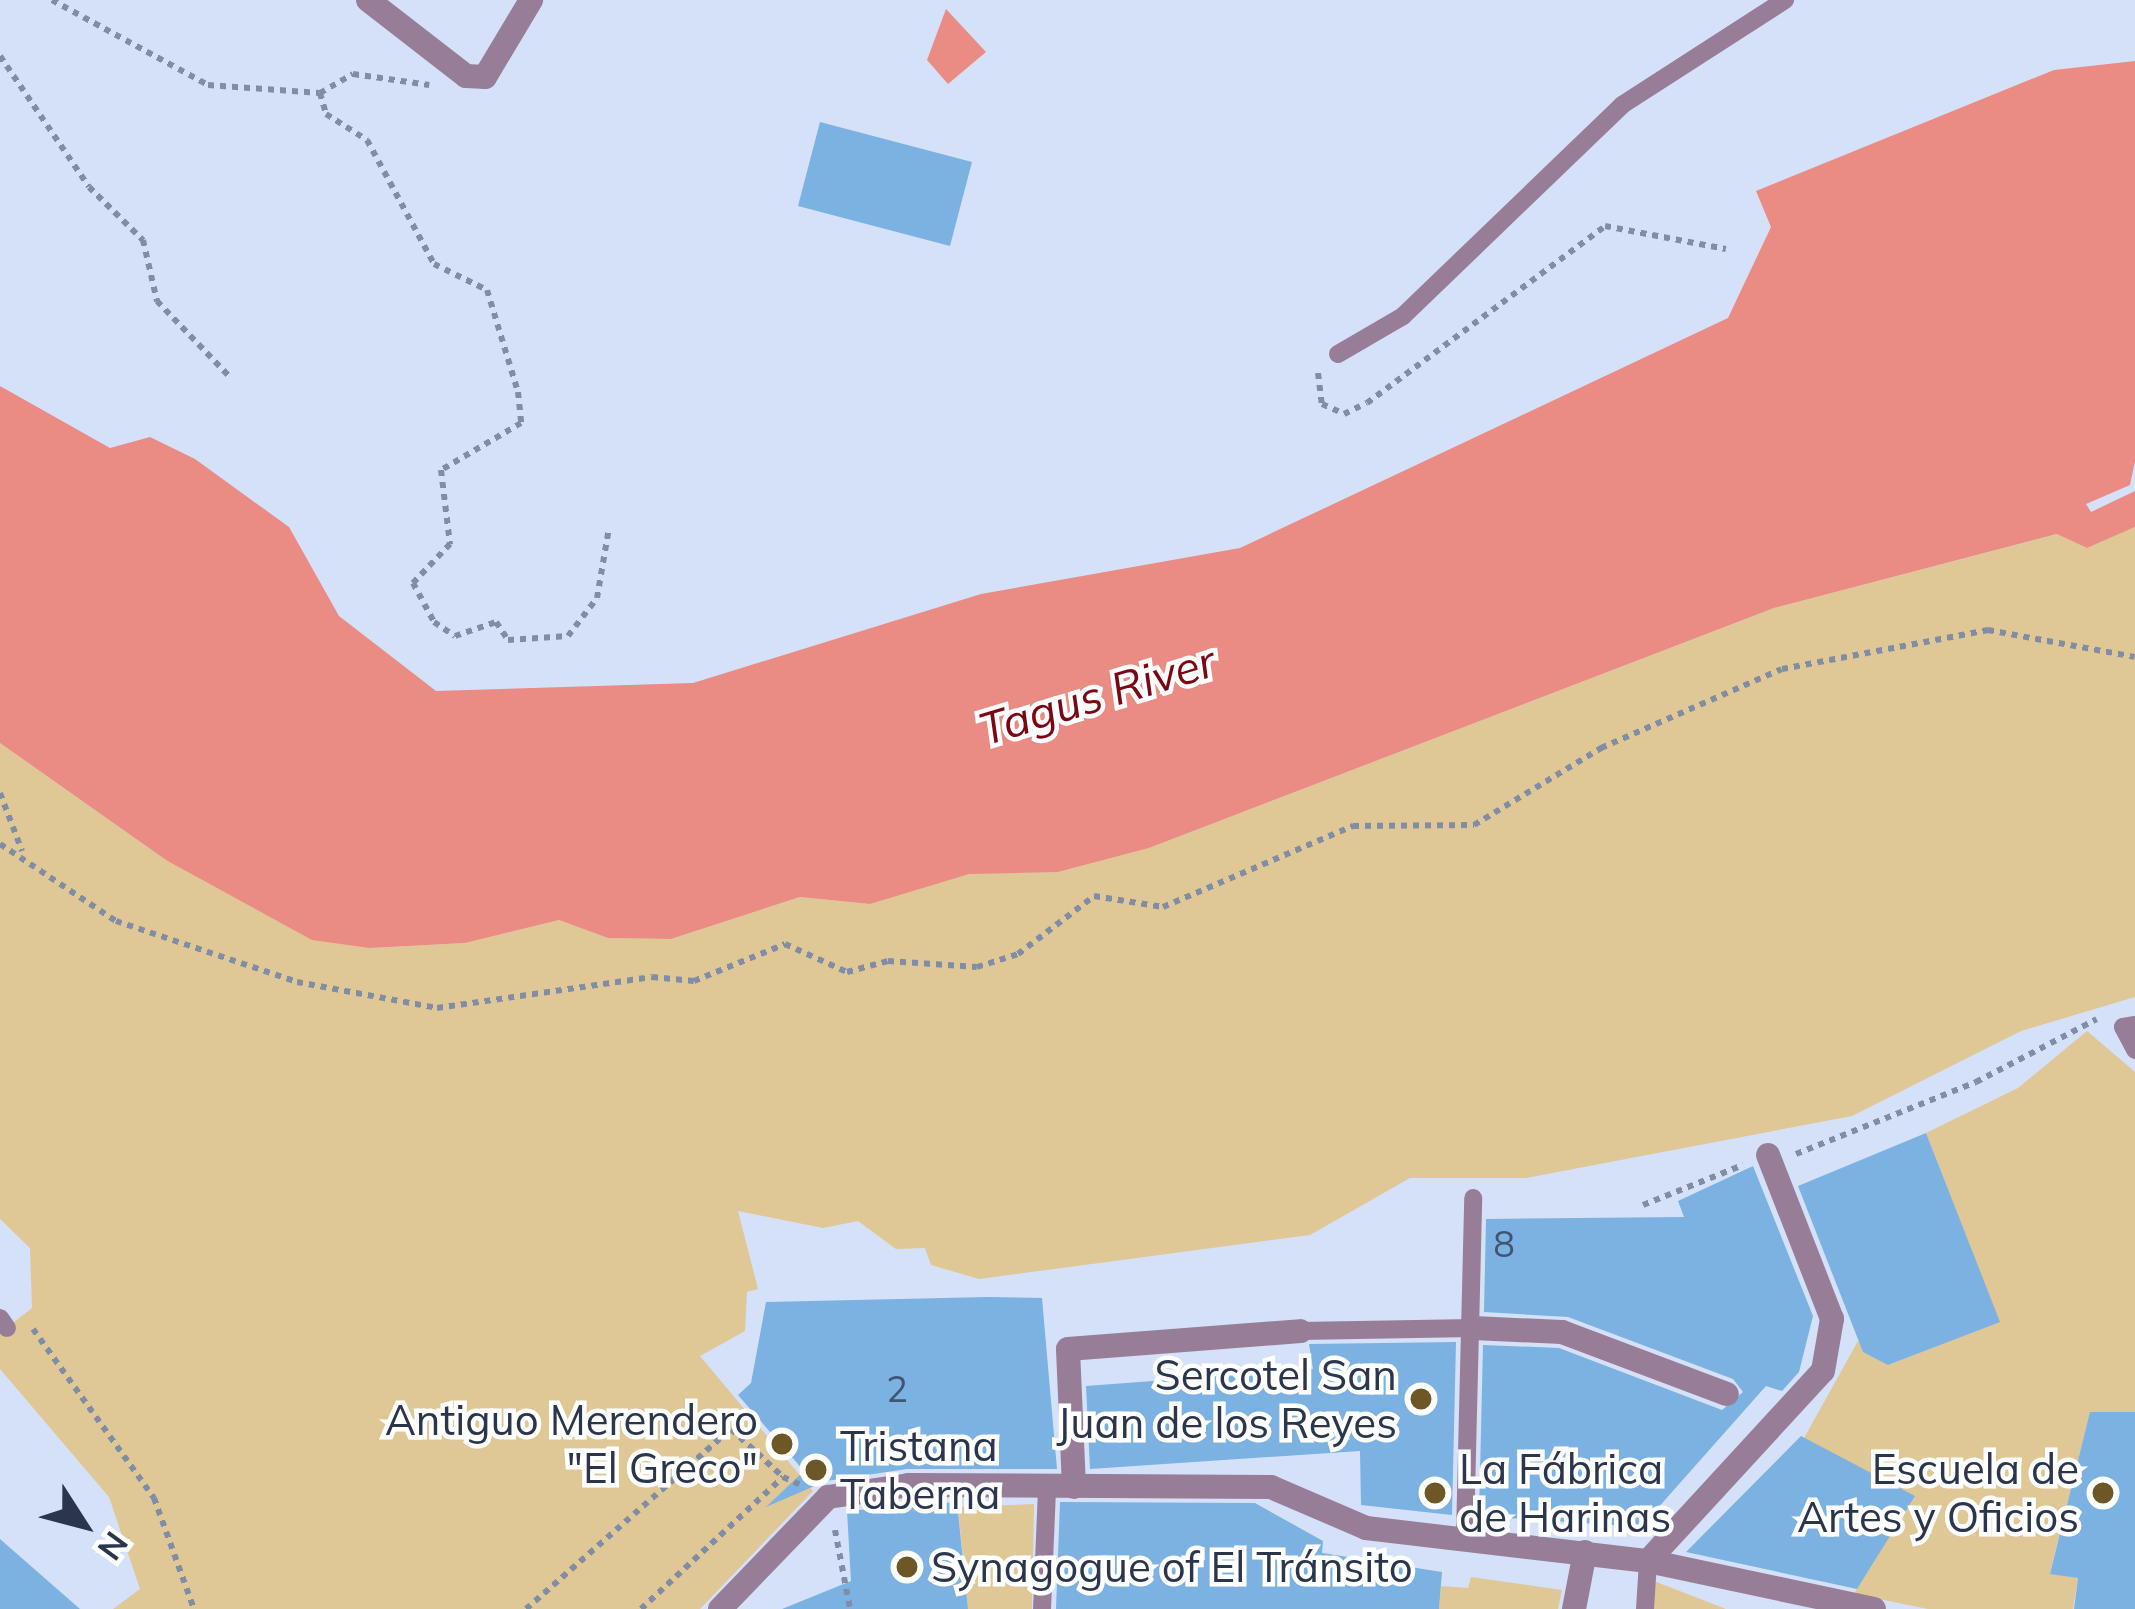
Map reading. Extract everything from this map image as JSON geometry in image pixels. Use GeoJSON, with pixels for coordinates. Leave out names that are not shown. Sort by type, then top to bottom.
{"type":"FeatureCollection","features":[{"type":"Feature","properties":{"kind":"street"},"geometry":{"type":"LineString","coordinates":[[368,0],[466,76],[485,77],[506,53],[531,0]]}},
{"type":"Feature","properties":{"kind":"street"},"geometry":{"type":"LineString","coordinates":[[1648,1561],[1823,1371],[1832,1319],[1768,1155]]}},
{"type":"Feature","properties":{"kind":"street"},"geometry":{"type":"LineString","coordinates":[[1473,1328],[1562,1332],[1727,1394]]}},
{"type":"Feature","properties":{"kind":"street"},"geometry":{"type":"LineString","coordinates":[[1074,1487],[1068,1349],[1300,1331]]}},
{"type":"Feature","properties":{"kind":"street"},"geometry":{"type":"LineString","coordinates":[[720,1609],[829,1497],[909,1485],[1271,1487],[1366,1528],[1465,1535],[1648,1561],[1874,1609]]}},
{"type":"Feature","properties":{"kind":"street"},"geometry":{"type":"LineString","coordinates":[[1574,1609],[1585,1552]]}},
{"type":"Feature","properties":{"kind":"lane"},"geometry":{"type":"LineString","coordinates":[[1338,354],[1403,316],[1622,105],[1785,0]]}},
{"type":"Feature","properties":{"kind":"lane"},"geometry":{"type":"LineString","coordinates":[[2129,1026],[2135,1050]]}},
{"type":"Feature","properties":{"kind":"lane"},"geometry":{"type":"LineString","coordinates":[[1465,1535],[1473,1198]]}},
{"type":"Feature","properties":{"kind":"lane"},"geometry":{"type":"LineString","coordinates":[[1300,1331],[1473,1328]]}},
{"type":"Feature","properties":{"kind":"lane"},"geometry":{"type":"LineString","coordinates":[[1042,1609],[1047,1489]]}},
{"type":"Feature","properties":{"kind":"lane"},"geometry":{"type":"LineString","coordinates":[[1645,1609],[1648,1561]]}},
{"type":"Feature","properties":{"kind":"path"},"geometry":{"type":"LineString","coordinates":[[52,0],[208,85],[320,93],[353,74],[442,86],[466,76]]}},
{"type":"Feature","properties":{"kind":"path"},"geometry":{"type":"LineString","coordinates":[[0,56],[89,187],[143,240],[157,301],[229,376]]}},
{"type":"Feature","properties":{"kind":"path"},"geometry":{"type":"LineString","coordinates":[[320,93],[326,114],[367,140],[434,264],[488,290],[518,392],[521,423],[441,470],[450,544],[413,584],[434,622],[455,636],[496,622],[508,640],[568,636],[598,598],[609,528]]}},
{"type":"Feature","properties":{"kind":"path"},"geometry":{"type":"LineString","coordinates":[[1338,354],[1311,386],[1344,414],[1606,226],[1726,249]]}},
{"type":"Feature","properties":{"kind":"path"},"geometry":{"type":"LineString","coordinates":[[0,793],[22,851],[71,898],[116,921],[297,982],[437,1008],[652,976],[694,981],[785,944],[847,972],[888,961],[977,967],[1018,954],[1094,896],[1162,908],[1353,826],[1474,825],[1600,748],[1782,669],[1988,630],[2135,657]]}},
{"type":"Feature","properties":{"kind":"path"},"geometry":{"type":"LineString","coordinates":[[0,844],[22,851]]}},
{"type":"Feature","properties":{"kind":"path"},"geometry":{"type":"LineString","coordinates":[[1643,1205],[1768,1155],[1818,1153],[1976,1082],[2089,1016],[2129,1026]]}},
{"type":"Feature","properties":{"kind":"path"},"geometry":{"type":"LineString","coordinates":[[5,1326],[28,1323],[108,1429],[154,1498],[194,1609]]}},
{"type":"Feature","properties":{"kind":"path"},"geometry":{"type":"LineString","coordinates":[[526,1609],[730,1429],[783,1478],[829,1497],[850,1609]]}},
{"type":"Feature","properties":{"kind":"path"},"geometry":{"type":"LineString","coordinates":[[641,1609],[783,1478]]}},
{"type":"Feature","properties":{"kind":"path"},"geometry":{"type":"LineString","coordinates":[[837,1540],[848,1540]]}},
{"type":"Feature","properties":{"kind":"shaded area"},"geometry":{"type":"Polygon","coordinates":[[[2135,527],[2135,997],[2021,1031],[1852,1116],[1526,1178],[1410,1178],[1310,1235],[979,1279],[931,1265],[925,1248],[896,1249],[858,1221],[823,1228],[738,1211],[758,1289],[747,1292],[745,1331],[700,1356],[813,1491],[700,1609],[113,1609],[140,1589],[109,1497],[0,1369],[0,1333],[32,1308],[30,1248],[0,1219],[0,743],[166,860],[370,948],[465,943],[559,920],[608,938],[671,939],[800,897],[870,904],[969,873],[1058,872],[1149,848],[1774,608],[2058,534],[2087,548],[2135,527]]]}},
{"type":"Feature","properties":{"kind":"shaded area"},"geometry":{"type":"Polygon","coordinates":[[[2087,1031],[2135,1072],[2135,1412],[2090,1413],[2050,1573],[2078,1578],[2073,1609],[1928,1609],[1854,1594],[1914,1496],[1804,1438],[1858,1341],[1888,1365],[1999,1322],[1926,1133],[2018,1088],[2087,1031]]]}},
{"type":"Feature","properties":{"kind":"shaded area"},"geometry":{"type":"Polygon","coordinates":[[[1034,1504],[1032,1609],[968,1609],[958,1507],[1034,1504]]]}},
{"type":"Feature","properties":{"kind":"shaded area"},"geometry":{"type":"Polygon","coordinates":[[[1471,1577],[1562,1590],[1558,1609],[1439,1609],[1441,1586],[1468,1588],[1471,1577]]]}},
{"type":"Feature","properties":{"kind":"shaded area"},"geometry":{"type":"Polygon","coordinates":[[[1654,1581],[1726,1609],[1651,1609],[1654,1581]]]}},
{"type":"Feature","properties":{"kind":"water"},"geometry":{"type":"Polygon","coordinates":[[[946,9],[986,52],[948,84],[927,60],[946,9]]]}},
{"type":"Feature","properties":{"kind":"water","name":"Tagus River"},"geometry":{"type":"Polygon","coordinates":[[[2135,61],[2135,461],[2130,485],[2086,504],[2091,512],[2135,491],[2135,527],[2087,548],[2057,534],[1774,608],[1149,848],[1058,872],[969,874],[870,904],[800,897],[671,939],[608,938],[559,920],[465,943],[370,948],[312,940],[166,860],[0,743],[0,386],[110,448],[150,437],[195,459],[289,527],[339,616],[436,691],[693,683],[981,594],[1240,548],[1728,318],[1771,227],[1756,191],[2054,70],[2135,61]]]}},
{"type":"Feature","properties":{"kind":"building"},"geometry":{"type":"Polygon","coordinates":[[[820,122],[972,162],[950,246],[798,206],[820,122]]]}},
{"type":"Feature","properties":{"kind":"building"},"geometry":{"type":"Polygon","coordinates":[[[1926,1133],[2000,1322],[1888,1365],[1863,1352],[1798,1186],[1926,1133]]]}},
{"type":"Feature","properties":{"kind":"building"},"geometry":{"type":"Polygon","coordinates":[[[1753,1166],[1813,1316],[1799,1372],[1782,1391],[1766,1386],[1641,1527],[1479,1516],[1483,1345],[1559,1348],[1722,1410],[1743,1392],[1733,1379],[1568,1317],[1484,1312],[1486,1219],[1684,1217],[1678,1201],[1753,1166]]]}},
{"type":"Feature","properties":{"kind":"building"},"geometry":{"type":"Polygon","coordinates":[[[1042,1298],[1057,1469],[907,1469],[826,1481],[766,1507],[804,1471],[738,1395],[751,1383],[766,1302],[1042,1298]]]}},
{"type":"Feature","properties":{"kind":"building"},"geometry":{"type":"Polygon","coordinates":[[[1456,1342],[1452,1515],[1361,1505],[1360,1451],[1090,1469],[1086,1386],[1313,1369],[1309,1344],[1456,1342]]]}},
{"type":"Feature","properties":{"kind":"building","name":"Escuela de Artes y Oficios"},"geometry":{"type":"Polygon","coordinates":[[[2090,1412],[2135,1412],[2135,1609],[2074,1609],[2078,1578],[2050,1574],[2090,1412]]]}},
{"type":"Feature","properties":{"kind":"building"},"geometry":{"type":"Polygon","coordinates":[[[1801,1436],[1915,1496],[1857,1589],[1686,1552],[1801,1436]]]}},
{"type":"Feature","properties":{"kind":"building","name":"Synagogue of El Tránsito"},"geometry":{"type":"Polygon","coordinates":[[[957,1502],[968,1609],[782,1609],[851,1581],[847,1511],[957,1502]]]}},
{"type":"Feature","properties":{"kind":"building"},"geometry":{"type":"Polygon","coordinates":[[[1060,1502],[1255,1503],[1323,1541],[1322,1553],[1442,1572],[1439,1609],[1056,1609],[1060,1502]]]}},
{"type":"Feature","properties":{"kind":"building"},"geometry":{"type":"Polygon","coordinates":[[[0,1539],[80,1609],[0,1609],[0,1539]]]}},
{"type":"Feature","properties":{"kind":"place","name":"Sercotel San Juan de los Reyes"},"geometry":{"type":"Point","coordinates":[1421,1399]}},
{"type":"Feature","properties":{"kind":"place","name":"Antiguo Merendero \"El Greco\""},"geometry":{"type":"Point","coordinates":[782,1444]}},
{"type":"Feature","properties":{"kind":"place","name":"Tristana Taberna"},"geometry":{"type":"Point","coordinates":[816,1470]}},
{"type":"Feature","properties":{"kind":"place","name":"La Fábrica de Harinas"},"geometry":{"type":"Point","coordinates":[1435,1493]}},
{"type":"Feature","properties":{"kind":"place","name":"Escuela de Artes y Oficios"},"geometry":{"type":"Point","coordinates":[2103,1493]}},
{"type":"Feature","properties":{"kind":"place","name":"Synagogue of El Tránsito"},"geometry":{"type":"Point","coordinates":[907,1567]}}]}
